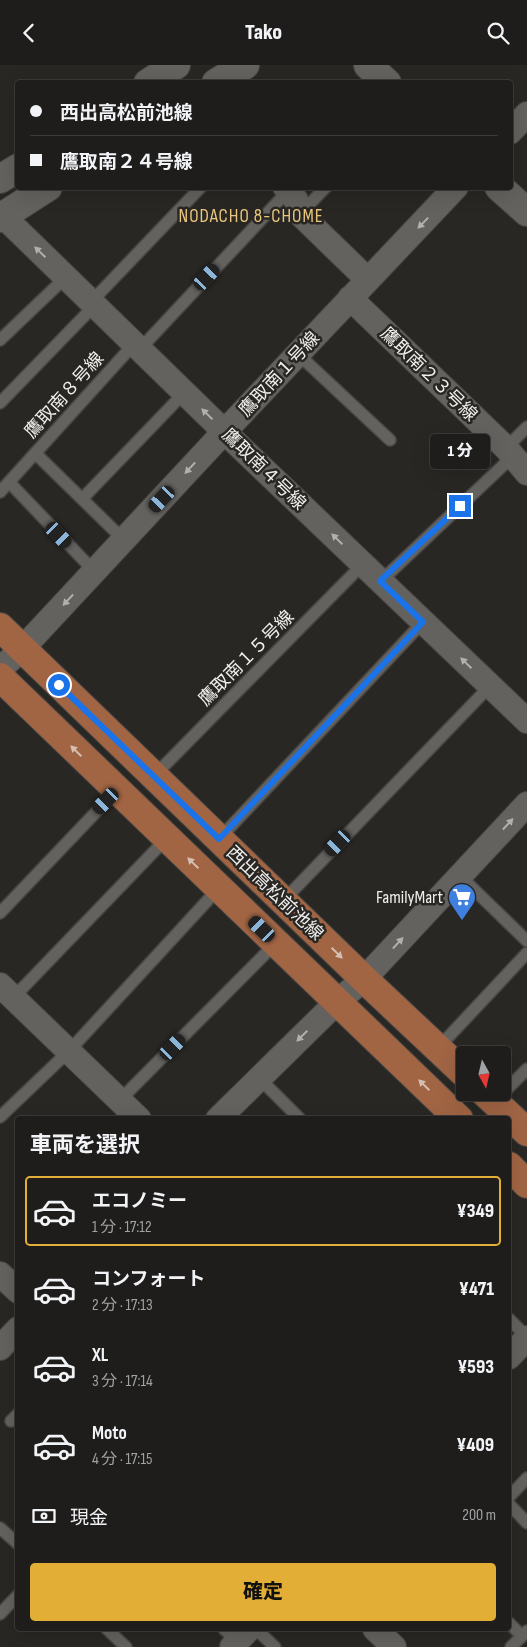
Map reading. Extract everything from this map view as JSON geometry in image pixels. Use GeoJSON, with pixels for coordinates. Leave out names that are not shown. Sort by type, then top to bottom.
{"type":"FeatureCollection","features":[{"type":"Feature","properties":{"kind":"main road","name":"西出高松前池線"},"geometry":{"type":"LineString","coordinates":[[0,627],[364,979],[456,1065]]}},
{"type":"Feature","properties":{"kind":"main road","name":"西出高松前池線"},"geometry":{"type":"LineString","coordinates":[[0,677],[456,1116]]}},
{"type":"Feature","properties":{"kind":"main road"},"geometry":{"type":"LineString","coordinates":[[494,1101],[510,1116]]}},
{"type":"Feature","properties":{"kind":"main road"},"geometry":{"type":"LineString","coordinates":[[511,1117],[527,1132]]}},
{"type":"Feature","properties":{"kind":"main road"},"geometry":{"type":"LineString","coordinates":[[511,1168],[527,1184]]}},
{"type":"Feature","properties":{"kind":"street"},"geometry":{"type":"LineString","coordinates":[[153,80],[176,65]]}},
{"type":"Feature","properties":{"kind":"street"},"geometry":{"type":"LineString","coordinates":[[221,80],[245,65]]}},
{"type":"Feature","properties":{"kind":"street"},"geometry":{"type":"LineString","coordinates":[[368,65],[384,80]]}},
{"type":"Feature","properties":{"kind":"street"},"geometry":{"type":"LineString","coordinates":[[513,129],[527,114]]}},
{"type":"Feature","properties":{"kind":"street"},"geometry":{"type":"LineString","coordinates":[[0,179],[15,169]]}},
{"type":"Feature","properties":{"kind":"street"},"geometry":{"type":"LineString","coordinates":[[1,216],[43,190]]}},
{"type":"Feature","properties":{"kind":"street"},"geometry":{"type":"LineString","coordinates":[[288,190],[296,200],[300,214],[368,280]]}},
{"type":"Feature","properties":{"kind":"street","name":"鷹取南１号線"},"geometry":{"type":"LineString","coordinates":[[0,669],[22,649],[453,190]]}},
{"type":"Feature","properties":{"kind":"street"},"geometry":{"type":"LineString","coordinates":[[502,190],[527,212]]}},
{"type":"Feature","properties":{"kind":"street","name":"鷹取南４号線"},"geometry":{"type":"LineString","coordinates":[[1,216],[527,721]]}},
{"type":"Feature","properties":{"kind":"street","name":"鷹取南２３号線"},"geometry":{"type":"LineString","coordinates":[[350,298],[515,459]]}},
{"type":"Feature","properties":{"kind":"street"},"geometry":{"type":"LineString","coordinates":[[221,1116],[337,1001],[364,979],[527,804]]}},
{"type":"Feature","properties":{"kind":"street"},"geometry":{"type":"LineString","coordinates":[[7,991],[136,1116]]}},
{"type":"Feature","properties":{"kind":"street"},"geometry":{"type":"LineString","coordinates":[[0,1274],[15,1288]]}},
{"type":"Feature","properties":{"kind":"street"},"geometry":{"type":"LineString","coordinates":[[0,1348],[15,1332]]}},
{"type":"Feature","properties":{"kind":"street"},"geometry":{"type":"LineString","coordinates":[[511,1355],[527,1338]]}},
{"type":"Feature","properties":{"kind":"street"},"geometry":{"type":"LineString","coordinates":[[377,1631],[394,1647]]}},
{"type":"Feature","properties":{"kind":"lane"},"geometry":{"type":"LineString","coordinates":[[0,403],[198,190]]}},
{"type":"Feature","properties":{"kind":"lane","name":"鷹取南８号線"},"geometry":{"type":"LineString","coordinates":[[0,492],[286,190]]}},
{"type":"Feature","properties":{"kind":"lane"},"geometry":{"type":"LineString","coordinates":[[300,214],[323,190]]}},
{"type":"Feature","properties":{"kind":"lane"},"geometry":{"type":"LineString","coordinates":[[0,340],[66,277]]}},
{"type":"Feature","properties":{"kind":"lane"},"geometry":{"type":"LineString","coordinates":[[298,354],[390,440]]}},
{"type":"Feature","properties":{"kind":"lane"},"geometry":{"type":"LineString","coordinates":[[82,499],[185,392]]}},
{"type":"Feature","properties":{"kind":"lane"},"geometry":{"type":"LineString","coordinates":[[380,581],[515,459],[527,427]]}},
{"type":"Feature","properties":{"kind":"lane"},"geometry":{"type":"LineString","coordinates":[[35,453],[124,539]]}},
{"type":"Feature","properties":{"kind":"lane"},"geometry":{"type":"LineString","coordinates":[[9,482],[94,571]]}},
{"type":"Feature","properties":{"kind":"lane","name":"鷹取南１５号線"},"geometry":{"type":"LineString","coordinates":[[154,776],[363,564]]}},
{"type":"Feature","properties":{"kind":"lane"},"geometry":{"type":"LineString","coordinates":[[219,839],[423,622]]}},
{"type":"Feature","properties":{"kind":"lane"},"geometry":{"type":"LineString","coordinates":[[283,901],[490,686]]}},
{"type":"Feature","properties":{"kind":"lane"},"geometry":{"type":"LineString","coordinates":[[0,913],[117,790]]}},
{"type":"Feature","properties":{"kind":"lane"},"geometry":{"type":"LineString","coordinates":[[7,991],[167,838]]}},
{"type":"Feature","properties":{"kind":"lane"},"geometry":{"type":"LineString","coordinates":[[460,876],[527,941]]}},
{"type":"Feature","properties":{"kind":"lane"},"geometry":{"type":"LineString","coordinates":[[0,1117],[69,1051],[219,888]]}},
{"type":"Feature","properties":{"kind":"lane"},"geometry":{"type":"LineString","coordinates":[[120,1100],[276,943]]}},
{"type":"Feature","properties":{"kind":"lane"},"geometry":{"type":"LineString","coordinates":[[438,1048],[527,953]]}},
{"type":"Feature","properties":{"kind":"lane"},"geometry":{"type":"LineString","coordinates":[[511,1081],[527,1069]]}},
{"type":"Feature","properties":{"kind":"lane"},"geometry":{"type":"LineString","coordinates":[[260,1078],[297,1116]]}},
{"type":"Feature","properties":{"kind":"lane"},"geometry":{"type":"LineString","coordinates":[[511,1321],[527,1338]]}},
{"type":"Feature","properties":{"kind":"lane"},"geometry":{"type":"LineString","coordinates":[[511,1495],[527,1478]]}},
{"type":"Feature","properties":{"kind":"lane"},"geometry":{"type":"LineString","coordinates":[[511,1507],[527,1523]]}},
{"type":"Feature","properties":{"kind":"lane"},"geometry":{"type":"LineString","coordinates":[[0,1528],[15,1541]]}},
{"type":"Feature","properties":{"kind":"lane"},"geometry":{"type":"LineString","coordinates":[[0,1614],[15,1598]]}},
{"type":"Feature","properties":{"kind":"lane"},"geometry":{"type":"LineString","coordinates":[[511,1624],[525,1634],[511,1647]]}},
{"type":"Feature","properties":{"kind":"lane"},"geometry":{"type":"LineString","coordinates":[[109,1631],[126,1647]]}},
{"type":"Feature","properties":{"kind":"lane"},"geometry":{"type":"LineString","coordinates":[[239,1635],[275,1647]]}},
{"type":"Feature","properties":{"kind":"place","name":"FamilyMart"},"geometry":{"type":"Point","coordinates":[462,921]}},
{"type":"Feature","properties":{"kind":"district","name":"NODACHO 8-CHOME"},"geometry":{"type":"Point","coordinates":[251,215]}},
{"type":"Feature","properties":{"kind":"route"},"geometry":{"type":"LineString","coordinates":[[59,685],[219,839],[423,622],[380,581],[460,506]]}}]}
